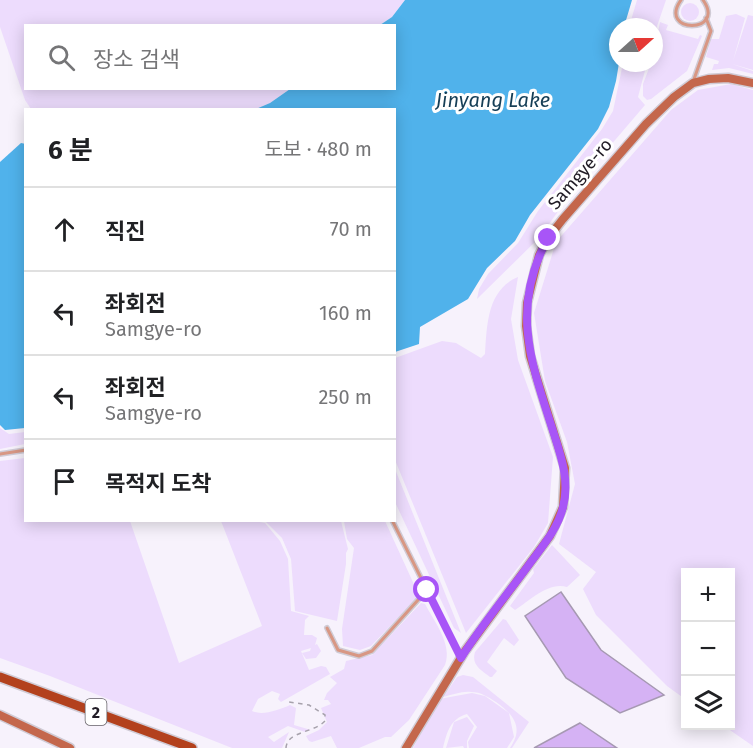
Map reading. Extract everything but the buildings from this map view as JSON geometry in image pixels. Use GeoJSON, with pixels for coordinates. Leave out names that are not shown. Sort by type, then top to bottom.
{"type":"FeatureCollection","features":[{"type":"Feature","properties":{"kind":"main road","name":"2"},"geometry":{"type":"LineString","coordinates":[[0,676],[192,748]]}},
{"type":"Feature","properties":{"kind":"street","name":"Samgye-ro"},"geometry":{"type":"LineString","coordinates":[[406,748],[461,658],[550,536],[563,507],[565,468],[530,356],[526,326],[527,303],[538,255],[563,219],[646,124],[674,97],[693,83],[709,79],[728,78],[753,83]]}},
{"type":"Feature","properties":{"kind":"street"},"geometry":{"type":"LineString","coordinates":[[0,715],[70,748]]}},
{"type":"Feature","properties":{"kind":"lane"},"geometry":{"type":"LineString","coordinates":[[681,0],[676,10],[682,23],[700,25],[706,18]]}},
{"type":"Feature","properties":{"kind":"lane"},"geometry":{"type":"LineString","coordinates":[[693,83],[711,32],[706,18],[707,8],[703,0]]}},
{"type":"Feature","properties":{"kind":"lane"},"geometry":{"type":"LineString","coordinates":[[0,454],[24,450]]}},
{"type":"Feature","properties":{"kind":"lane"},"geometry":{"type":"LineString","coordinates":[[393,522],[461,658]]}},
{"type":"Feature","properties":{"kind":"lane"},"geometry":{"type":"LineString","coordinates":[[327,628],[338,650],[359,656],[372,651],[427,590]]}},
{"type":"Feature","properties":{"kind":"path"},"geometry":{"type":"LineString","coordinates":[[286,748],[288,740],[294,735],[320,727],[325,721],[325,715],[309,705],[289,702]]}},
{"type":"Feature","properties":{"kind":"shaded area"},"geometry":{"type":"Polygon","coordinates":[[[0,0],[405,0],[392,17],[382,24],[24,24],[24,90],[289,90],[260,108],[30,108],[25,100],[0,27],[0,0]]]}},
{"type":"Feature","properties":{"kind":"shaded area"},"geometry":{"type":"Polygon","coordinates":[[[637,0],[666,0],[660,18],[632,18],[637,0]]]}},
{"type":"Feature","properties":{"kind":"shaded area"},"geometry":{"type":"Polygon","coordinates":[[[690,3],[696,6],[699,12],[696,18],[690,21],[684,18],[681,12],[684,6],[690,3]]]}},
{"type":"Feature","properties":{"kind":"shaded area"},"geometry":{"type":"Polygon","coordinates":[[[736,14],[745,18],[733,61],[748,15],[753,16],[753,70],[732,64],[753,71],[753,74],[729,68],[712,70],[714,64],[718,64],[719,61],[706,57],[711,39],[719,39],[726,16],[736,14]]]}},
{"type":"Feature","properties":{"kind":"shaded area"},"geometry":{"type":"Polygon","coordinates":[[[663,23],[668,25],[666,30],[698,39],[700,35],[702,36],[687,71],[651,99],[647,100],[643,96],[643,84],[648,72],[663,72],[663,23]]]}},
{"type":"Feature","properties":{"kind":"shaded area"},"geometry":{"type":"Polygon","coordinates":[[[621,72],[645,72],[638,97],[645,105],[581,180],[538,239],[477,299],[479,289],[488,274],[518,243],[538,211],[602,129],[613,111],[621,72]]]}},
{"type":"Feature","properties":{"kind":"shaded area"},"geometry":{"type":"Polygon","coordinates":[[[731,84],[753,90],[753,746],[730,730],[735,730],[735,568],[681,568],[681,696],[667,686],[596,615],[583,589],[596,572],[559,544],[575,484],[567,442],[545,381],[534,313],[556,242],[671,110],[698,90],[731,84]]]}},
{"type":"Feature","properties":{"kind":"shaded area"},"geometry":{"type":"Polygon","coordinates":[[[518,277],[511,319],[518,360],[553,457],[548,523],[534,547],[466,633],[396,462],[396,358],[442,341],[456,343],[481,358],[485,354],[488,320],[494,299],[508,283],[518,277]]]}},
{"type":"Feature","properties":{"kind":"shaded area"},"geometry":{"type":"Polygon","coordinates":[[[0,428],[9,434],[24,432],[24,444],[0,449],[0,428]]]}},
{"type":"Feature","properties":{"kind":"shaded area"},"geometry":{"type":"Polygon","coordinates":[[[24,458],[24,522],[130,522],[179,663],[262,626],[221,522],[265,523],[280,541],[288,559],[291,611],[309,616],[305,620],[304,635],[317,638],[315,645],[317,644],[321,651],[316,658],[306,659],[302,653],[310,651],[311,648],[301,651],[309,670],[321,666],[326,667],[330,674],[281,702],[278,699],[280,694],[272,691],[258,699],[252,711],[266,713],[290,705],[296,708],[294,725],[311,730],[305,732],[288,726],[268,737],[274,742],[289,732],[282,748],[232,748],[0,658],[0,461],[24,458]]]}},
{"type":"Feature","properties":{"kind":"shaded area"},"geometry":{"type":"Polygon","coordinates":[[[396,471],[461,633],[454,628],[396,504],[396,471]]]}},
{"type":"Feature","properties":{"kind":"shaded area"},"geometry":{"type":"Polygon","coordinates":[[[266,522],[341,522],[348,549],[337,621],[295,611],[291,559],[282,538],[266,522]]]}},
{"type":"Feature","properties":{"kind":"shaded area"},"geometry":{"type":"Polygon","coordinates":[[[344,522],[385,522],[417,591],[416,599],[371,646],[360,650],[343,646],[342,629],[354,548],[347,539],[344,522]]]}},
{"type":"Feature","properties":{"kind":"shaded area"},"geometry":{"type":"Polygon","coordinates":[[[552,545],[580,575],[567,587],[546,589],[515,610],[510,606],[534,573],[533,569],[552,545]]]}},
{"type":"Feature","properties":{"kind":"shaded area"},"geometry":{"type":"Polygon","coordinates":[[[421,603],[425,604],[445,641],[447,657],[445,665],[409,720],[391,737],[385,737],[359,748],[337,748],[331,736],[309,741],[306,736],[319,730],[327,722],[321,708],[331,704],[328,700],[324,700],[327,693],[337,683],[330,677],[344,669],[346,661],[372,655],[421,603]]]}},
{"type":"Feature","properties":{"kind":"shaded area"},"geometry":{"type":"Polygon","coordinates":[[[503,619],[519,640],[514,646],[504,638],[487,662],[497,671],[490,677],[476,664],[475,652],[503,619]]]}},
{"type":"Feature","properties":{"kind":"shaded area"},"geometry":{"type":"Polygon","coordinates":[[[463,675],[473,677],[529,722],[512,748],[510,748],[516,734],[515,722],[508,712],[496,702],[475,692],[443,697],[457,677],[463,675]]]}},
{"type":"Feature","properties":{"kind":"shaded area"},"geometry":{"type":"Polygon","coordinates":[[[472,693],[485,696],[509,713],[514,737],[507,748],[469,748],[468,742],[477,727],[467,714],[453,723],[443,748],[413,748],[439,699],[472,693]]]}},
{"type":"Feature","properties":{"kind":"shaded area"},"geometry":{"type":"Polygon","coordinates":[[[467,717],[474,726],[467,741],[467,748],[463,746],[446,748],[454,722],[467,717]]]}},
{"type":"Feature","properties":{"kind":"water","name":"Jinyang Lake"},"geometry":{"type":"Polygon","coordinates":[[[405,0],[632,0],[627,18],[609,18],[609,72],[618,72],[609,107],[598,129],[530,215],[515,241],[487,268],[468,299],[420,327],[419,344],[396,352],[396,108],[258,108],[289,90],[396,90],[396,24],[382,24],[392,17],[405,0]]]}},
{"type":"Feature","properties":{"kind":"water"},"geometry":{"type":"Polygon","coordinates":[[[21,143],[24,144],[24,428],[5,430],[0,425],[0,162],[21,143]]]}},
{"type":"Feature","properties":{"kind":"route"},"geometry":{"type":"LineString","coordinates":[[427,590],[461,658],[550,536],[563,507],[565,468],[530,356],[526,326],[527,303],[534,271],[538,255],[548,238]]}}]}
